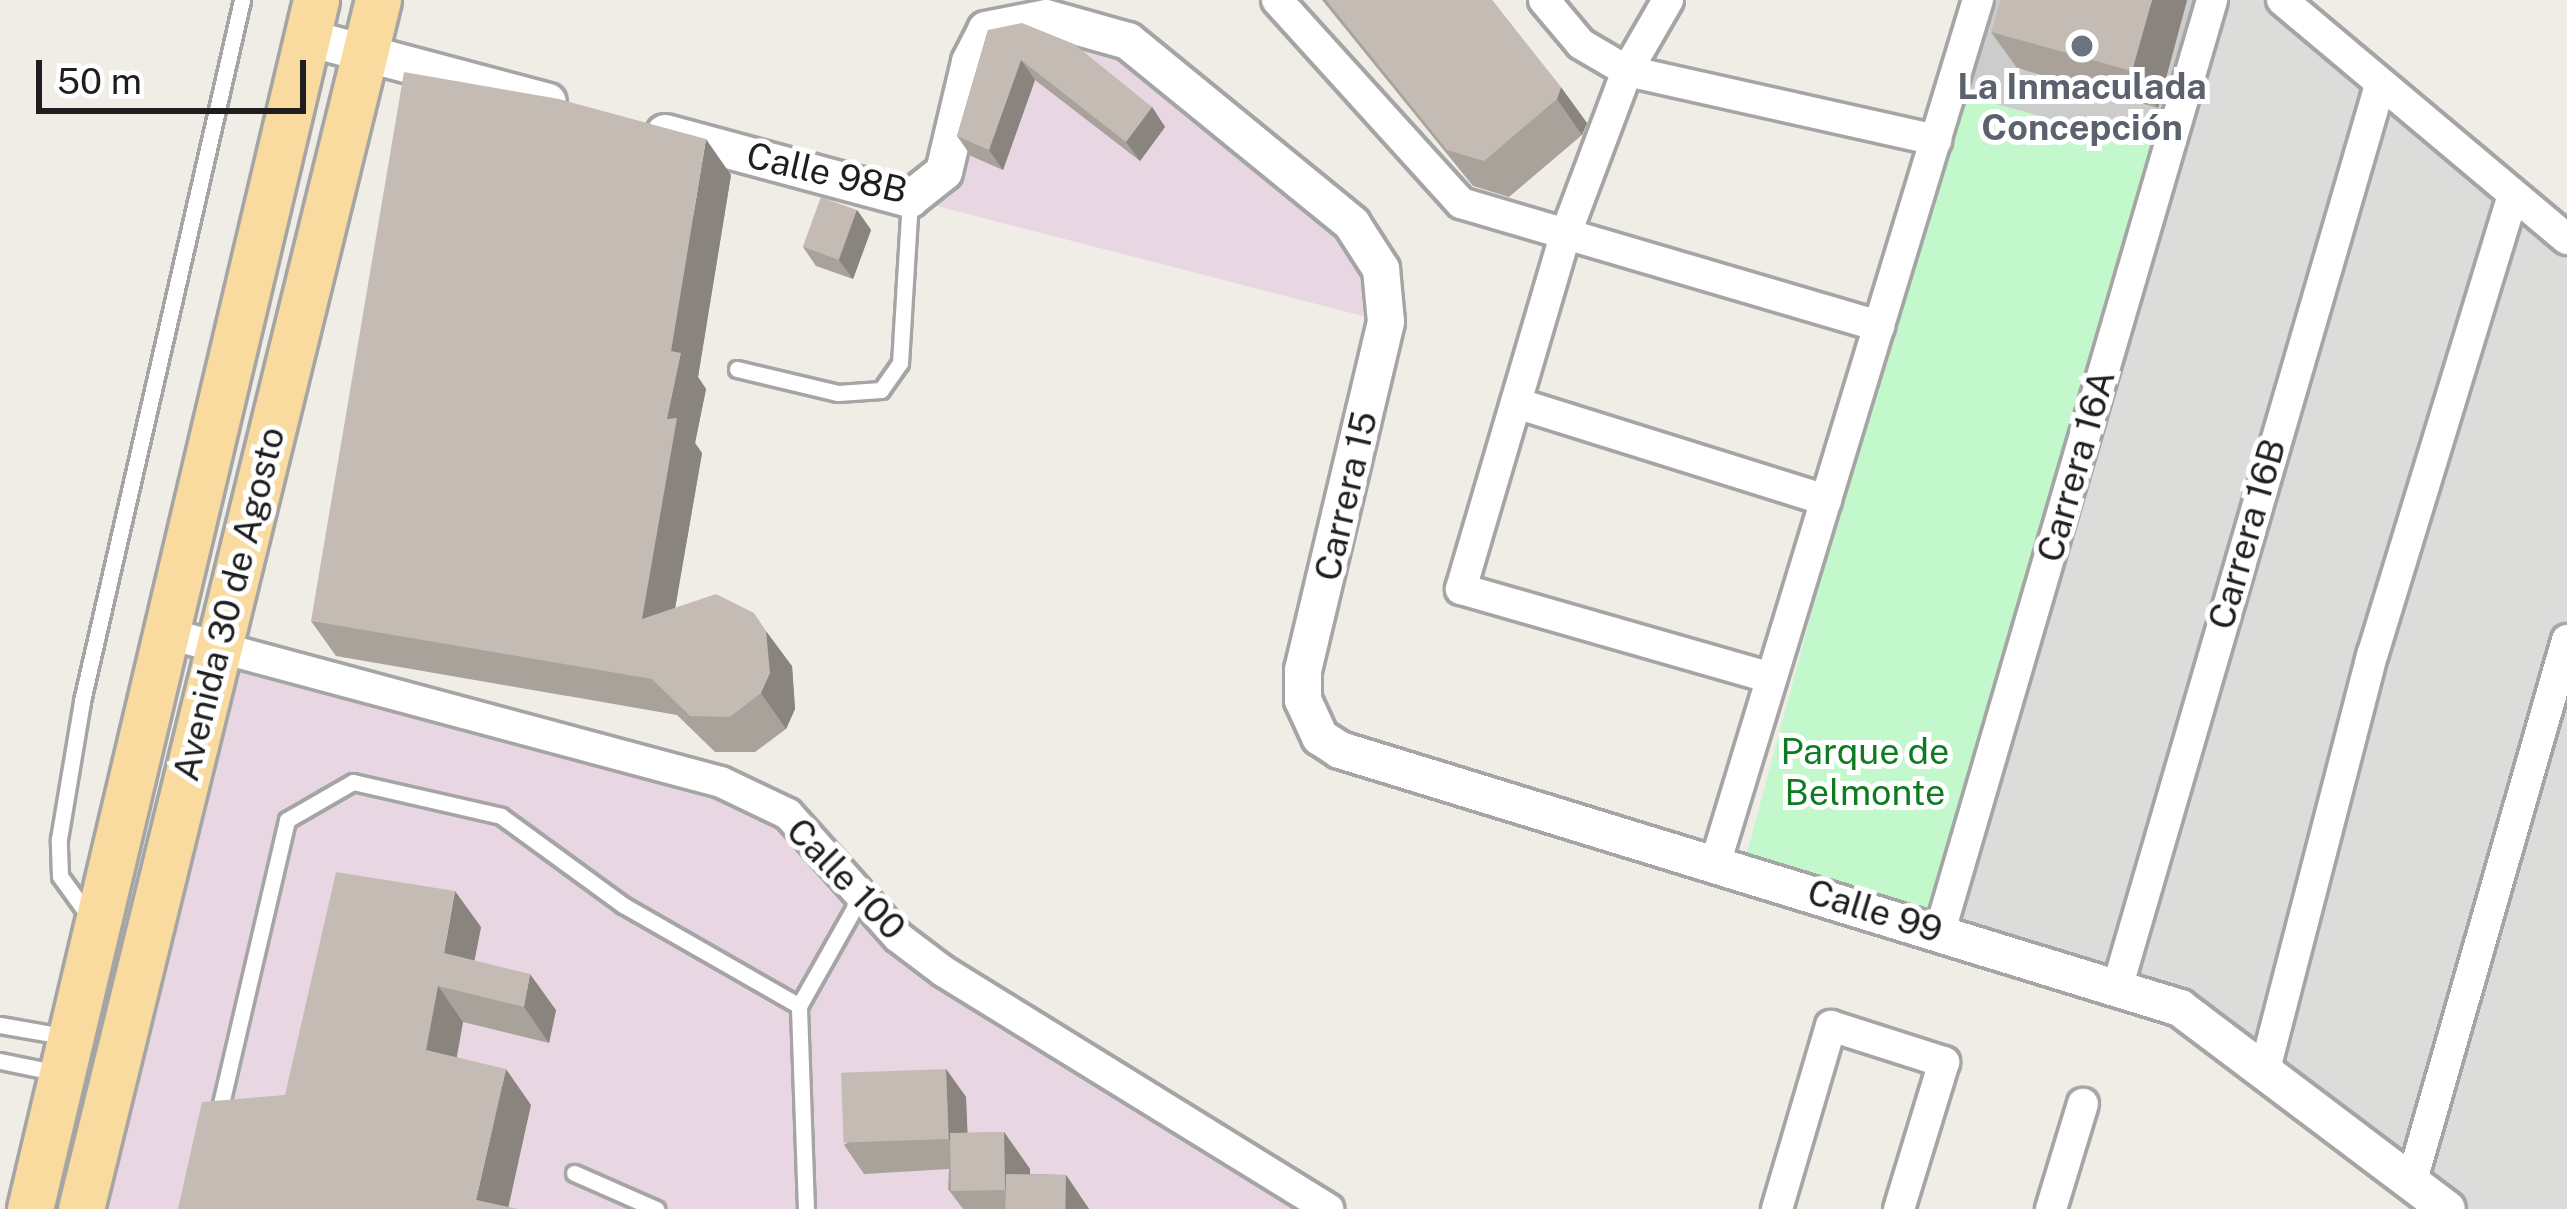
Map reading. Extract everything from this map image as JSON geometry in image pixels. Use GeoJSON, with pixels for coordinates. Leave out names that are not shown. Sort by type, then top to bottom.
{"type":"FeatureCollection","features":[{"type":"Feature","properties":{"kind":"main road","name":"Avenida 30 de Agosto"},"geometry":{"type":"LineString","coordinates":[[81,1209],[378,0]]}},
{"type":"Feature","properties":{"kind":"main road","name":"Avenida 30 de Agosto"},"geometry":{"type":"LineString","coordinates":[[30,1209],[312,19]]}},
{"type":"Feature","properties":{"kind":"street"},"geometry":{"type":"LineString","coordinates":[[1277,0],[1461,203],[1564,239],[1879,326]]}},
{"type":"Feature","properties":{"kind":"street"},"geometry":{"type":"LineString","coordinates":[[1544,0],[1581,44],[1627,71],[1936,140]]}},
{"type":"Feature","properties":{"kind":"street"},"geometry":{"type":"LineString","coordinates":[[1668,0],[1652,40],[1627,71],[1564,239],[1461,589],[1771,678]]}},
{"type":"Feature","properties":{"kind":"street"},"geometry":{"type":"LineString","coordinates":[[1716,861],[1978,0]]}},
{"type":"Feature","properties":{"kind":"street","name":"Carrera 16A"},"geometry":{"type":"LineString","coordinates":[[1940,931],[2212,0]]}},
{"type":"Feature","properties":{"kind":"street"},"geometry":{"type":"LineString","coordinates":[[2282,0],[2567,239]]}},
{"type":"Feature","properties":{"kind":"street","name":"Calle 98B"},"geometry":{"type":"LineString","coordinates":[[638,126],[910,200],[944,172],[970,62],[998,10],[1094,26],[1173,75],[1352,224],[1381,269],[1386,322]]}},
{"type":"Feature","properties":{"kind":"street"},"geometry":{"type":"LineString","coordinates":[[312,19],[367,52],[593,114]]}},
{"type":"Feature","properties":{"kind":"street","name":"Carrera 16B"},"geometry":{"type":"LineString","coordinates":[[2118,985],[2380,85]]}},
{"type":"Feature","properties":{"kind":"street"},"geometry":{"type":"LineString","coordinates":[[2264,1073],[2373,653],[2512,197]]}},
{"type":"Feature","properties":{"kind":"street","name":"Carrera 15"},"geometry":{"type":"LineString","coordinates":[[1303,670],[1386,322]]}},
{"type":"Feature","properties":{"kind":"street"},"geometry":{"type":"LineString","coordinates":[[1516,403],[1826,500]]}},
{"type":"Feature","properties":{"kind":"street","name":"Calle 100"},"geometry":{"type":"LineString","coordinates":[[169,634],[722,782],[788,814],[861,896],[943,971],[1329,1209]]}},
{"type":"Feature","properties":{"kind":"street"},"geometry":{"type":"LineString","coordinates":[[2411,1184],[2567,640]]}},
{"type":"Feature","properties":{"kind":"street","name":"Calle 99"},"geometry":{"type":"LineString","coordinates":[[1303,670],[1314,728],[1340,750],[1716,861],[2180,1008],[2446,1209]]}},
{"type":"Feature","properties":{"kind":"street"},"geometry":{"type":"LineString","coordinates":[[1777,1209],[1831,1026],[1944,1062],[1899,1209]]}},
{"type":"Feature","properties":{"kind":"street"},"geometry":{"type":"LineString","coordinates":[[2051,1209],[2083,1104]]}},
{"type":"Feature","properties":{"kind":"lane"},"geometry":{"type":"LineString","coordinates":[[98,925],[74,905],[60,876],[58,839],[82,701],[242,0]]}},
{"type":"Feature","properties":{"kind":"lane"},"geometry":{"type":"LineString","coordinates":[[737,369],[838,393],[881,390],[900,363],[910,200]]}},
{"type":"Feature","properties":{"kind":"lane"},"geometry":{"type":"LineString","coordinates":[[213,1140],[287,820],[353,782],[501,816],[623,905],[799,1006]]}},
{"type":"Feature","properties":{"kind":"lane"},"geometry":{"type":"LineString","coordinates":[[806,1209],[799,1006],[861,896]]}},
{"type":"Feature","properties":{"kind":"lane"},"geometry":{"type":"LineString","coordinates":[[0,1025],[66,1056]]}},
{"type":"Feature","properties":{"kind":"lane"},"geometry":{"type":"LineString","coordinates":[[0,1061],[66,1056]]}},
{"type":"Feature","properties":{"kind":"lane"},"geometry":{"type":"LineString","coordinates":[[574,1172],[656,1209]]}},
{"type":"Feature","properties":{"kind":"shaded area","name":"La Inmaculada Concepción"},"geometry":{"type":"Polygon","coordinates":[[[1978,0],[2212,0],[2167,151],[1951,92],[1978,0]]]}},
{"type":"Feature","properties":{"kind":"shaded area"},"geometry":{"type":"Polygon","coordinates":[[[2212,0],[2282,0],[2567,239],[2567,1209],[2447,1209],[2180,1008],[1940,931],[2212,0]]]}},
{"type":"Feature","properties":{"kind":"shaded area"},"geometry":{"type":"Polygon","coordinates":[[[1094,26],[1352,224],[1386,322],[910,199],[1094,26]]]}},
{"type":"Feature","properties":{"kind":"shaded area"},"geometry":{"type":"Polygon","coordinates":[[[218,646],[788,814],[898,937],[1329,1209],[81,1209],[218,646]]]}},
{"type":"Feature","properties":{"kind":"green space","name":"Parque de Belmonte"},"geometry":{"type":"Polygon","coordinates":[[[1951,92],[2167,150],[1959,927],[1743,869],[1951,92]]]}},
{"type":"Feature","properties":{"kind":"building"},"geometry":{"type":"Polygon","coordinates":[[[1326,0],[1492,0],[1561,87],[1557,99],[1484,161],[1447,150],[1326,0]]]}},
{"type":"Feature","properties":{"kind":"building"},"geometry":{"type":"Polygon","coordinates":[[[2000,0],[2152,0],[2132,71],[1991,32],[2000,0]]]}},
{"type":"Feature","properties":{"kind":"building"},"geometry":{"type":"Polygon","coordinates":[[[1022,23],[1074,44],[1152,107],[1126,142],[1021,60],[989,150],[957,136],[988,30],[1022,23]]]}},
{"type":"Feature","properties":{"kind":"building"},"geometry":{"type":"Polygon","coordinates":[[[404,72],[559,99],[706,139],[671,351],[681,353],[667,419],[677,418],[642,619],[716,594],[754,613],[766,631],[770,673],[761,693],[730,717],[690,716],[652,679],[311,621],[404,72]]]}},
{"type":"Feature","properties":{"kind":"building"},"geometry":{"type":"Polygon","coordinates":[[[821,197],[857,210],[839,260],[803,247],[821,197]]]}},
{"type":"Feature","properties":{"kind":"building"},"geometry":{"type":"Polygon","coordinates":[[[336,872],[455,891],[444,953],[530,974],[524,1007],[438,986],[426,1050],[506,1069],[476,1200],[518,1209],[178,1209],[202,1102],[285,1095],[336,872]]]}},
{"type":"Feature","properties":{"kind":"building"},"geometry":{"type":"Polygon","coordinates":[[[946,1069],[948,1139],[844,1143],[841,1073],[946,1069]]]}},
{"type":"Feature","properties":{"kind":"building"},"geometry":{"type":"Polygon","coordinates":[[[1004,1132],[1005,1190],[951,1191],[950,1133],[1004,1132]]]}},
{"type":"Feature","properties":{"kind":"building"},"geometry":{"type":"Polygon","coordinates":[[[1006,1174],[1066,1175],[1065,1209],[1005,1209],[1006,1174]]]}},
{"type":"Feature","properties":{"kind":"place","name":"La Inmaculada Concepción"},"geometry":{"type":"Point","coordinates":[2082,46]}}]}
